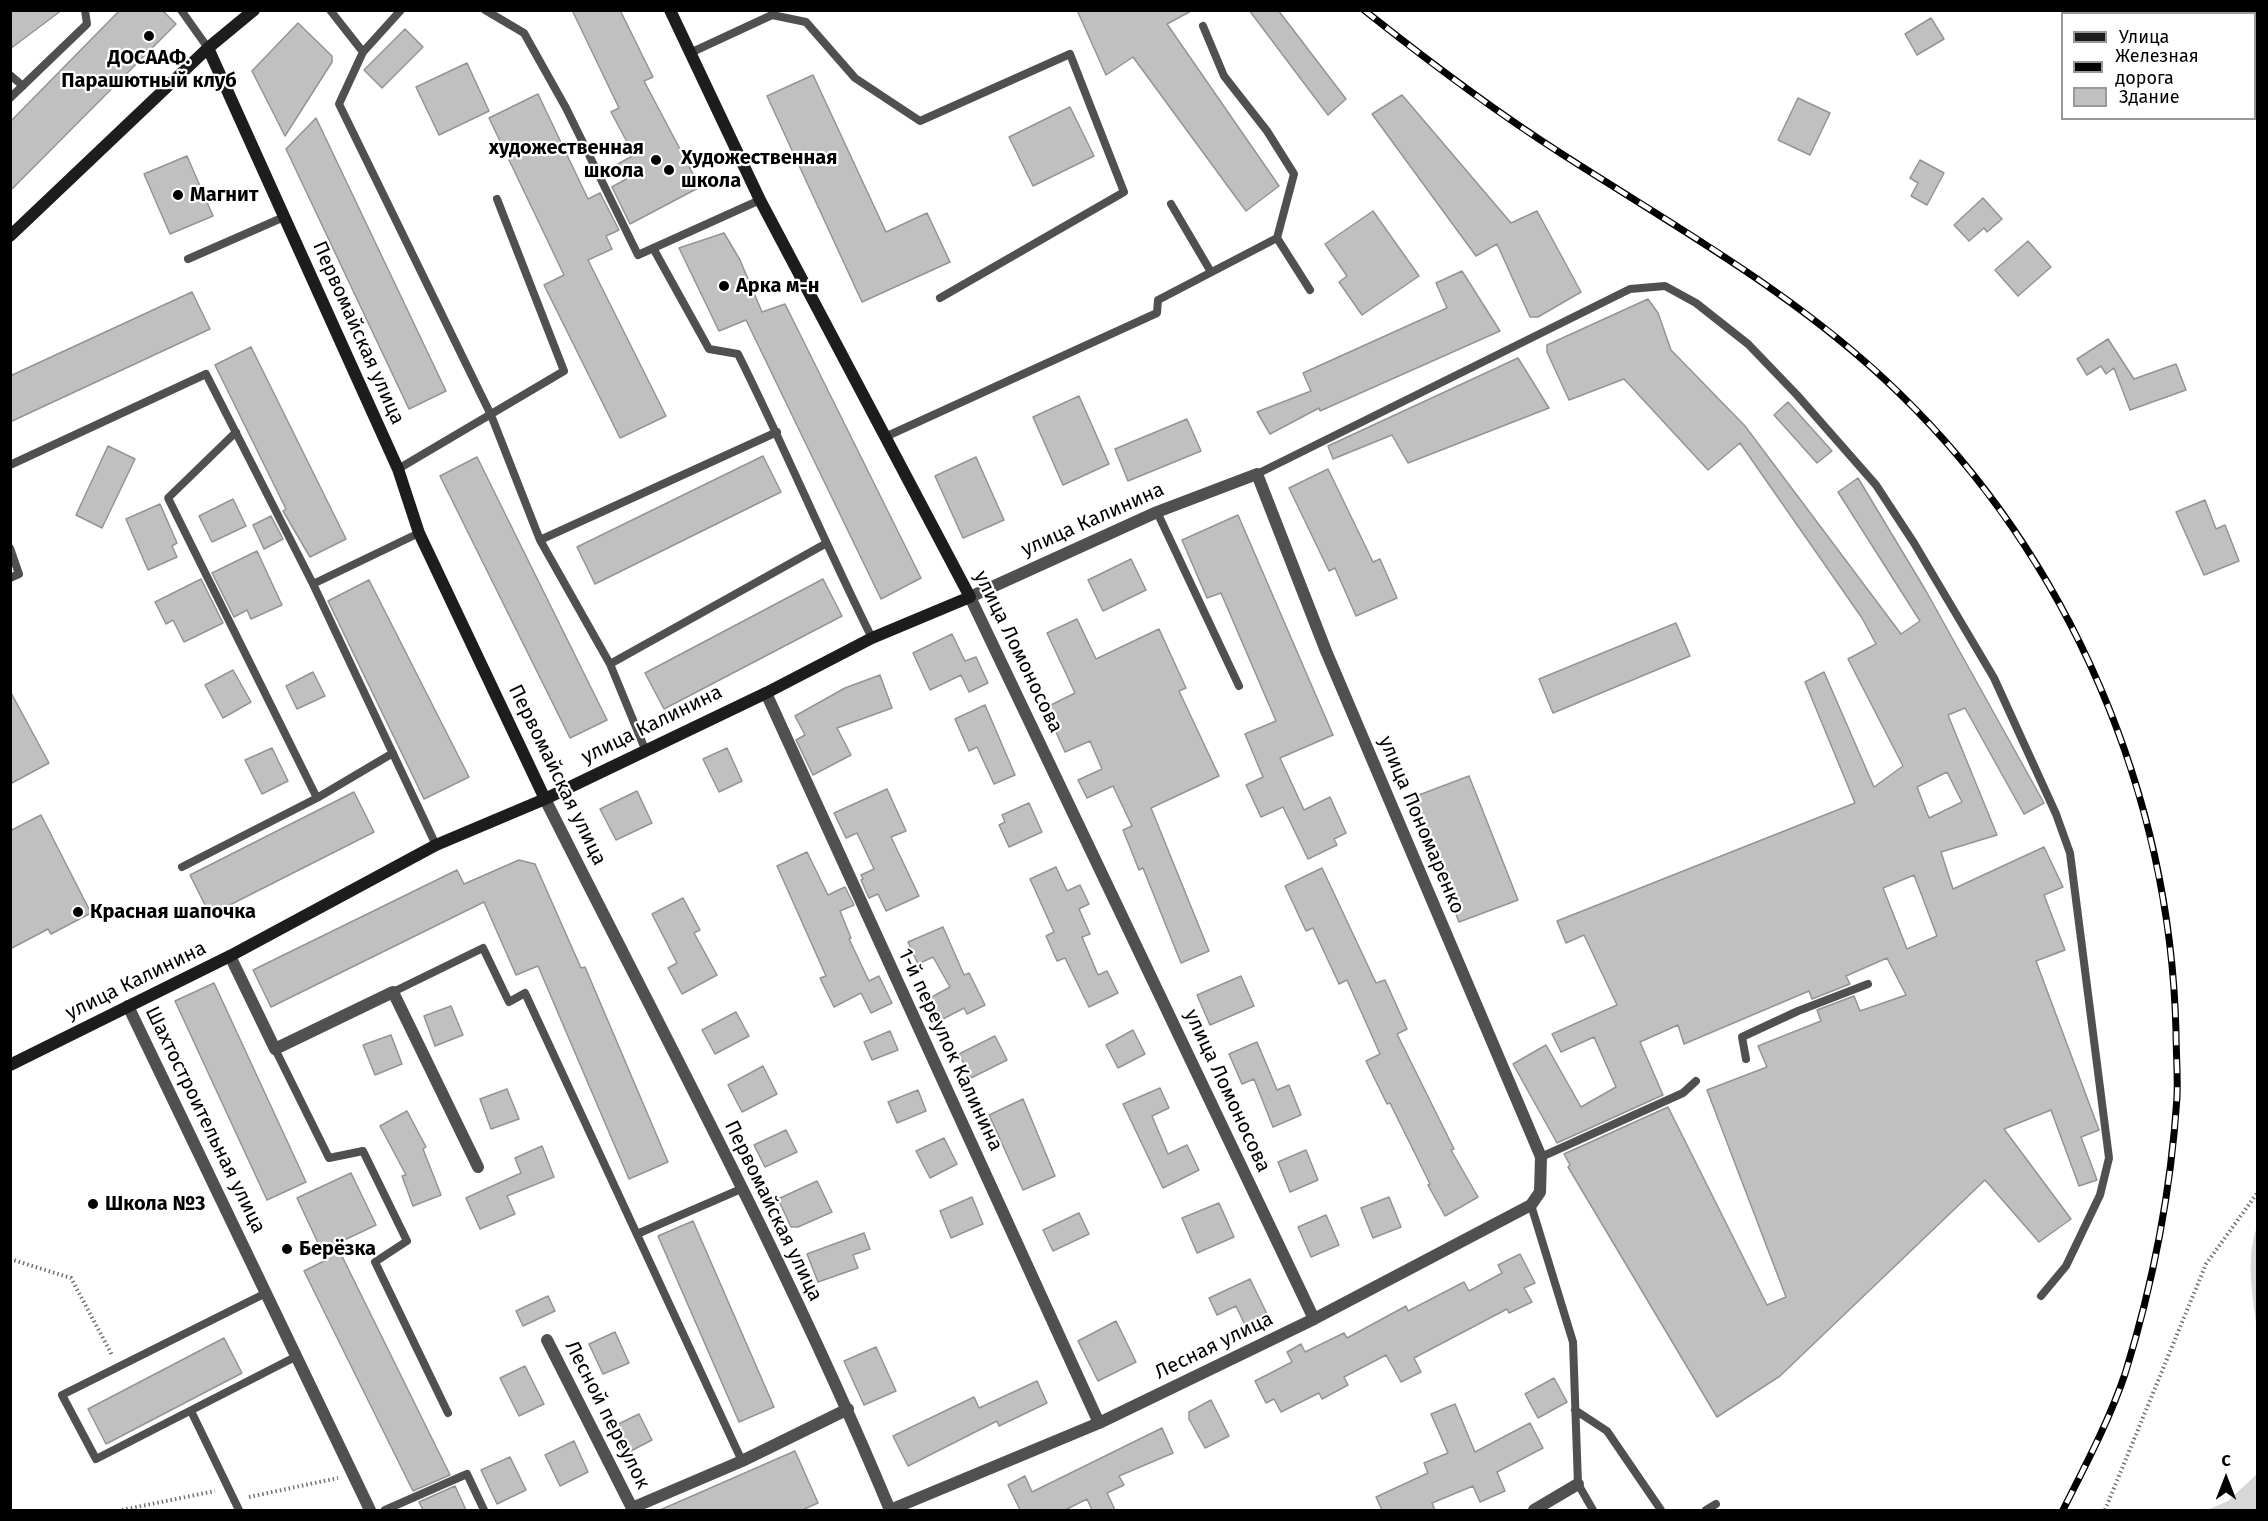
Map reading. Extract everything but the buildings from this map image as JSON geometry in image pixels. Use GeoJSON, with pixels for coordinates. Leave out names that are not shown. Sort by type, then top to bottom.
{"type":"FeatureCollection","features":[{"type":"Feature","properties":{"kind":"street"},"geometry":{"type":"LineString","coordinates":[[10,236],[208,48],[254,10]]}},
{"type":"Feature","properties":{"kind":"street","name":"улица Ломоносова"},"geometry":{"type":"LineString","coordinates":[[670,10],[760,200],[970,597],[1314,1319]]}},
{"type":"Feature","properties":{"kind":"street","name":"Первомайская улица"},"geometry":{"type":"LineString","coordinates":[[208,48],[398,469],[419,533],[545,799],[741,1189],[848,1409],[890,1510]]}},
{"type":"Feature","properties":{"kind":"street","name":"улица Калинина"},"geometry":{"type":"LineString","coordinates":[[10,1065],[230,956],[436,845],[545,799],[645,749],[766,693],[872,638],[970,597],[1157,512],[1257,474]]}},
{"type":"Feature","properties":{"kind":"street","name":"улица Пономаренко"},"geometry":{"type":"LineString","coordinates":[[1257,474],[1326,651],[1541,1157],[1540,1192]]}},
{"type":"Feature","properties":{"kind":"street","name":"1-й переулок Калинина"},"geometry":{"type":"LineString","coordinates":[[766,693],[1099,1423]]}},
{"type":"Feature","properties":{"kind":"street"},"geometry":{"type":"LineString","coordinates":[[230,956],[275,1049],[393,992],[478,1167]]}},
{"type":"Feature","properties":{"kind":"street","name":"Шахтостроительная улица"},"geometry":{"type":"LineString","coordinates":[[128,1006],[370,1510]]}},
{"type":"Feature","properties":{"kind":"street","name":"Лесная улица"},"geometry":{"type":"LineString","coordinates":[[890,1510],[1099,1423],[1314,1319],[1531,1205],[1540,1192]]}},
{"type":"Feature","properties":{"kind":"street","name":"Лесной переулок"},"geometry":{"type":"LineString","coordinates":[[547,1340],[629,1509]]}},
{"type":"Feature","properties":{"kind":"street"},"geometry":{"type":"LineString","coordinates":[[629,1509],[742,1461],[848,1409]]}},
{"type":"Feature","properties":{"kind":"street"},"geometry":{"type":"LineString","coordinates":[[1534,1510],[1578,1484]]}},
{"type":"Feature","properties":{"kind":"lane"},"geometry":{"type":"LineString","coordinates":[[10,98],[87,24],[85,10]]}},
{"type":"Feature","properties":{"kind":"lane"},"geometry":{"type":"LineString","coordinates":[[181,10],[208,48]]}},
{"type":"Feature","properties":{"kind":"lane"},"geometry":{"type":"LineString","coordinates":[[330,10],[363,52]]}},
{"type":"Feature","properties":{"kind":"lane"},"geometry":{"type":"LineString","coordinates":[[400,10],[363,52],[339,104],[491,415],[540,540],[610,664],[645,749]]}},
{"type":"Feature","properties":{"kind":"lane"},"geometry":{"type":"LineString","coordinates":[[484,10],[524,33],[566,108],[638,255],[760,200]]}},
{"type":"Feature","properties":{"kind":"lane"},"geometry":{"type":"LineString","coordinates":[[690,53],[772,15],[806,22],[855,78],[920,121],[1070,54],[1124,192],[940,297]]}},
{"type":"Feature","properties":{"kind":"lane"},"geometry":{"type":"LineString","coordinates":[[1203,26],[1224,76],[1267,131],[1294,174],[1277,238],[1310,290]]}},
{"type":"Feature","properties":{"kind":"lane"},"geometry":{"type":"LineString","coordinates":[[10,75],[22,86]]}},
{"type":"Feature","properties":{"kind":"lane"},"geometry":{"type":"LineString","coordinates":[[398,469],[564,370],[497,199]]}},
{"type":"Feature","properties":{"kind":"lane"},"geometry":{"type":"LineString","coordinates":[[1171,204],[1212,272]]}},
{"type":"Feature","properties":{"kind":"lane"},"geometry":{"type":"LineString","coordinates":[[188,259],[284,217]]}},
{"type":"Feature","properties":{"kind":"lane"},"geometry":{"type":"LineString","coordinates":[[885,437],[1157,313],[1158,300],[1277,238]]}},
{"type":"Feature","properties":{"kind":"lane"},"geometry":{"type":"LineString","coordinates":[[653,248],[709,348],[738,354],[777,432],[825,544],[872,638]]}},
{"type":"Feature","properties":{"kind":"lane"},"geometry":{"type":"LineString","coordinates":[[1257,474],[1630,289],[1665,286],[1696,303],[1748,344],[1789,386],[1876,485],[1914,543],[1994,678],[2056,814],[2070,853],[2109,1158],[2100,1195],[2066,1266],[2041,1296]]}},
{"type":"Feature","properties":{"kind":"lane"},"geometry":{"type":"LineString","coordinates":[[10,465],[206,374],[313,584],[436,845]]}},
{"type":"Feature","properties":{"kind":"lane"},"geometry":{"type":"LineString","coordinates":[[236,432],[168,498],[317,798]]}},
{"type":"Feature","properties":{"kind":"lane"},"geometry":{"type":"LineString","coordinates":[[540,540],[777,432]]}},
{"type":"Feature","properties":{"kind":"lane"},"geometry":{"type":"LineString","coordinates":[[1157,512],[1239,686]]}},
{"type":"Feature","properties":{"kind":"lane"},"geometry":{"type":"LineString","coordinates":[[313,584],[419,533]]}},
{"type":"Feature","properties":{"kind":"lane"},"geometry":{"type":"LineString","coordinates":[[610,664],[825,544]]}},
{"type":"Feature","properties":{"kind":"lane"},"geometry":{"type":"LineString","coordinates":[[10,548],[19,574],[10,578]]}},
{"type":"Feature","properties":{"kind":"lane"},"geometry":{"type":"LineString","coordinates":[[182,867],[317,798],[393,753]]}},
{"type":"Feature","properties":{"kind":"lane"},"geometry":{"type":"LineString","coordinates":[[393,992],[483,948],[509,1002],[525,993],[742,1461]]}},
{"type":"Feature","properties":{"kind":"lane"},"geometry":{"type":"LineString","coordinates":[[1746,1059],[1742,1037],[1868,984]]}},
{"type":"Feature","properties":{"kind":"lane"},"geometry":{"type":"LineString","coordinates":[[275,1049],[329,1158],[363,1151],[407,1241],[375,1262],[448,1413]]}},
{"type":"Feature","properties":{"kind":"lane"},"geometry":{"type":"LineString","coordinates":[[1541,1157],[1683,1093],[1696,1081]]}},
{"type":"Feature","properties":{"kind":"lane"},"geometry":{"type":"LineString","coordinates":[[637,1234],[741,1189]]}},
{"type":"Feature","properties":{"kind":"lane"},"geometry":{"type":"LineString","coordinates":[[1531,1205],[1573,1342],[1578,1484],[1593,1510]]}},
{"type":"Feature","properties":{"kind":"lane"},"geometry":{"type":"LineString","coordinates":[[266,1293],[62,1395],[96,1459],[297,1356]]}},
{"type":"Feature","properties":{"kind":"lane"},"geometry":{"type":"LineString","coordinates":[[1575,1410],[1606,1431],[1661,1510]]}},
{"type":"Feature","properties":{"kind":"lane"},"geometry":{"type":"LineString","coordinates":[[191,1411],[239,1510]]}},
{"type":"Feature","properties":{"kind":"lane"},"geometry":{"type":"LineString","coordinates":[[385,1510],[467,1474],[484,1510]]}},
{"type":"Feature","properties":{"kind":"lane"},"geometry":{"type":"LineString","coordinates":[[1706,1510],[1716,1504]]}},
{"type":"Feature","properties":{"kind":"path"},"geometry":{"type":"LineString","coordinates":[[2105,1510],[2206,1264],[2258,1192]]}},
{"type":"Feature","properties":{"kind":"path"},"geometry":{"type":"LineString","coordinates":[[10,1259],[71,1278],[107,1346]]}},
{"type":"Feature","properties":{"kind":"path"},"geometry":{"type":"LineString","coordinates":[[233,1501],[353,1475]]}},
{"type":"Feature","properties":{"kind":"path"},"geometry":{"type":"LineString","coordinates":[[122,1510],[227,1488]]}},
{"type":"Feature","properties":{"kind":"shaded area"},"geometry":{"type":"Polygon","coordinates":[[[2257,1227],[2257,1330],[2252,1291],[2251,1252],[2257,1227]]]}},
{"type":"Feature","properties":{"kind":"shaded area"},"geometry":{"type":"Polygon","coordinates":[[[2257,1474],[2257,1510],[2207,1510],[2228,1501],[2257,1474]]]}},
{"type":"Feature","properties":{"kind":"railway"},"geometry":{"type":"LineString","coordinates":[[1364,10],[1511,120],[1779,294],[1861,358],[1899,393],[1960,458],[2014,529],[2060,605],[2099,685],[2131,769],[2154,855],[2169,942],[2176,1031],[2177,1097],[2170,1167],[2159,1237],[2135,1340],[2112,1409],[2063,1510]]}},
{"type":"Feature","properties":{"kind":"place","name":"ДОСААФ. Парашютный клуб"},"geometry":{"type":"Point","coordinates":[149,36]}},
{"type":"Feature","properties":{"kind":"place","name":"художественная школа"},"geometry":{"type":"Point","coordinates":[656,160]}},
{"type":"Feature","properties":{"kind":"place","name":"Художественная школа"},"geometry":{"type":"Point","coordinates":[669,170]}},
{"type":"Feature","properties":{"kind":"place","name":"Магнит"},"geometry":{"type":"Point","coordinates":[178,195]}},
{"type":"Feature","properties":{"kind":"place","name":"Арка м-н"},"geometry":{"type":"Point","coordinates":[724,286]}},
{"type":"Feature","properties":{"kind":"place","name":"Красная шапочка"},"geometry":{"type":"Point","coordinates":[78,912]}},
{"type":"Feature","properties":{"kind":"place","name":"Школа №3"},"geometry":{"type":"Point","coordinates":[93,1204]}},
{"type":"Feature","properties":{"kind":"place","name":"Берёзка"},"geometry":{"type":"Point","coordinates":[287,1249]}}]}
